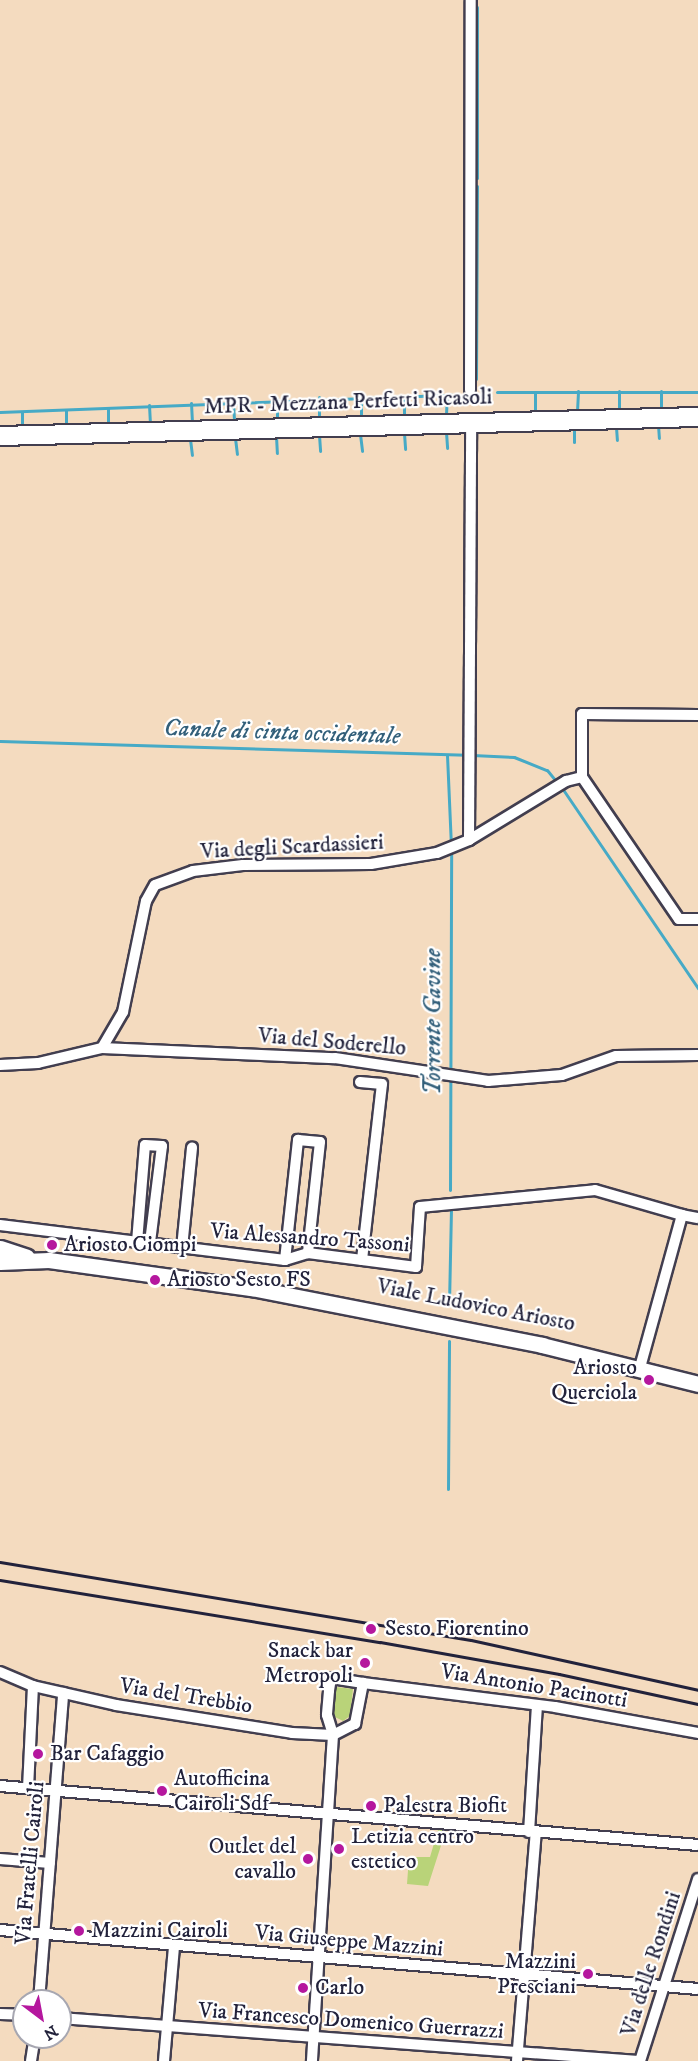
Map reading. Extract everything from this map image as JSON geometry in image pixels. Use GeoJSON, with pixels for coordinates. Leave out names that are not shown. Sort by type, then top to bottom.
{"type":"FeatureCollection","features":[{"type":"Feature","properties":{"kind":"main road","name":"MPR - Mezzana Perfetti Ricasoli"},"geometry":{"type":"LineString","coordinates":[[0,436],[464,426],[488,422],[698,417]]}},
{"type":"Feature","properties":{"kind":"street"},"geometry":{"type":"LineString","coordinates":[[470,390],[471,0]]}},
{"type":"Feature","properties":{"kind":"street"},"geometry":{"type":"LineString","coordinates":[[464,426],[470,755],[469,840]]}},
{"type":"Feature","properties":{"kind":"street"},"geometry":{"type":"LineString","coordinates":[[698,715],[582,714],[582,777],[678,920],[698,919]]}},
{"type":"Feature","properties":{"kind":"street","name":"Via degli Scardassieri"},"geometry":{"type":"LineString","coordinates":[[102,1048],[123,1012],[146,901],[155,885],[193,871],[243,865],[324,866],[398,861],[437,853],[469,840],[566,781],[582,777]]}},
{"type":"Feature","properties":{"kind":"street"},"geometry":{"type":"LineString","coordinates":[[0,1065],[38,1063],[102,1048]]}},
{"type":"Feature","properties":{"kind":"street","name":"Via del Soderello"},"geometry":{"type":"LineString","coordinates":[[102,1048],[336,1058],[488,1080],[572,1072],[616,1056],[698,1055]]}},
{"type":"Feature","properties":{"kind":"street"},"geometry":{"type":"LineString","coordinates":[[360,1082],[382,1084],[362,1260]]}},
{"type":"Feature","properties":{"kind":"street"},"geometry":{"type":"LineString","coordinates":[[285,1260],[298,1140],[320,1142],[309,1253]]}},
{"type":"Feature","properties":{"kind":"street"},"geometry":{"type":"LineString","coordinates":[[136,1242],[145,1144],[162,1146],[150,1244]]}},
{"type":"Feature","properties":{"kind":"street"},"geometry":{"type":"LineString","coordinates":[[182,1248],[192,1147]]}},
{"type":"Feature","properties":{"kind":"street","name":"Via Alessandro Tassoni"},"geometry":{"type":"LineString","coordinates":[[0,1225],[285,1260],[309,1253],[416,1267],[420,1207],[442,1203],[595,1190],[682,1215]]}},
{"type":"Feature","properties":{"kind":"street"},"geometry":{"type":"LineString","coordinates":[[640,1367],[682,1215],[698,1218]]}},
{"type":"Feature","properties":{"kind":"street","name":"Viale Ludovico Ariosto"},"geometry":{"type":"LineString","coordinates":[[0,1248],[32,1259],[156,1274],[475,1324],[576,1346],[621,1362],[698,1384]]}},
{"type":"Feature","properties":{"kind":"street","name":"Viale Ludovico Ariosto"},"geometry":{"type":"LineString","coordinates":[[0,1262],[32,1259]]}},
{"type":"Feature","properties":{"kind":"street","name":"Via del Trebbio"},"geometry":{"type":"LineString","coordinates":[[0,1672],[33,1686],[63,1693],[246,1726],[333,1735]]}},
{"type":"Feature","properties":{"kind":"street","name":"Via Antonio Pacinotti"},"geometry":{"type":"LineString","coordinates":[[333,1735],[327,1715],[331,1678],[537,1704],[698,1733]]}},
{"type":"Feature","properties":{"kind":"street"},"geometry":{"type":"LineString","coordinates":[[312,2061],[333,1735],[355,1724],[363,1683]]}},
{"type":"Feature","properties":{"kind":"street"},"geometry":{"type":"LineString","coordinates":[[28,1788],[33,1686]]}},
{"type":"Feature","properties":{"kind":"street","name":"Via Fratelli Cairoli"},"geometry":{"type":"LineString","coordinates":[[40,1989],[63,1693]]}},
{"type":"Feature","properties":{"kind":"street"},"geometry":{"type":"LineString","coordinates":[[517,2057],[532,1832],[537,1704]]}},
{"type":"Feature","properties":{"kind":"street"},"geometry":{"type":"LineString","coordinates":[[0,1786],[329,1812],[532,1832],[698,1845]]}},
{"type":"Feature","properties":{"kind":"street"},"geometry":{"type":"LineString","coordinates":[[0,1859],[50,1863]]}},
{"type":"Feature","properties":{"kind":"street","name":"Via delle Rondini"},"geometry":{"type":"LineString","coordinates":[[639,2061],[666,1987],[698,1878]]}},
{"type":"Feature","properties":{"kind":"street","name":"Via Giuseppe Mazzini"},"geometry":{"type":"LineString","coordinates":[[0,1930],[697,1990]]}},
{"type":"Feature","properties":{"kind":"street"},"geometry":{"type":"LineString","coordinates":[[164,2061],[174,1946]]}},
{"type":"Feature","properties":{"kind":"street","name":"Via Francesco Domenico Guerrazzi"},"geometry":{"type":"LineString","coordinates":[[72,2019],[313,2036],[517,2057],[639,2061]]}},
{"type":"Feature","properties":{"kind":"green space"},"geometry":{"type":"Polygon","coordinates":[[[336,1687],[353,1689],[350,1716],[343,1721],[333,1716],[336,1687]]]}},
{"type":"Feature","properties":{"kind":"green space"},"geometry":{"type":"Polygon","coordinates":[[[438,1830],[446,1830],[428,1886],[407,1884],[409,1857],[430,1857],[438,1830]]]}},
{"type":"Feature","properties":{"kind":"waterway"},"geometry":{"type":"LineString","coordinates":[[477,7],[477,178]]}},
{"type":"Feature","properties":{"kind":"waterway"},"geometry":{"type":"LineString","coordinates":[[476,379],[477,186]]}},
{"type":"Feature","properties":{"kind":"waterway"},"geometry":{"type":"LineString","coordinates":[[577,411],[578,391]]}},
{"type":"Feature","properties":{"kind":"waterway"},"geometry":{"type":"LineString","coordinates":[[619,391],[619,410]]}},
{"type":"Feature","properties":{"kind":"waterway"},"geometry":{"type":"LineString","coordinates":[[661,391],[661,407]]}},
{"type":"Feature","properties":{"kind":"waterway"},"geometry":{"type":"LineString","coordinates":[[497,392],[698,392]]}},
{"type":"Feature","properties":{"kind":"waterway"},"geometry":{"type":"LineString","coordinates":[[535,392],[535,411]]}},
{"type":"Feature","properties":{"kind":"waterway"},"geometry":{"type":"LineString","coordinates":[[446,414],[447,395]]}},
{"type":"Feature","properties":{"kind":"waterway"},"geometry":{"type":"LineString","coordinates":[[0,412],[452,395]]}},
{"type":"Feature","properties":{"kind":"waterway"},"geometry":{"type":"LineString","coordinates":[[361,396],[361,418]]}},
{"type":"Feature","properties":{"kind":"waterway"},"geometry":{"type":"LineString","coordinates":[[404,396],[404,417]]}},
{"type":"Feature","properties":{"kind":"waterway"},"geometry":{"type":"LineString","coordinates":[[319,397],[319,419]]}},
{"type":"Feature","properties":{"kind":"waterway"},"geometry":{"type":"LineString","coordinates":[[277,399],[277,421]]}},
{"type":"Feature","properties":{"kind":"waterway"},"geometry":{"type":"LineString","coordinates":[[233,401],[234,422]]}},
{"type":"Feature","properties":{"kind":"waterway"},"geometry":{"type":"LineString","coordinates":[[191,403],[192,422]]}},
{"type":"Feature","properties":{"kind":"waterway"},"geometry":{"type":"LineString","coordinates":[[149,405],[150,425]]}},
{"type":"Feature","properties":{"kind":"waterway"},"geometry":{"type":"LineString","coordinates":[[108,408],[108,426]]}},
{"type":"Feature","properties":{"kind":"waterway"},"geometry":{"type":"LineString","coordinates":[[66,410],[66,426]]}},
{"type":"Feature","properties":{"kind":"waterway"},"geometry":{"type":"LineString","coordinates":[[22,412],[22,428]]}},
{"type":"Feature","properties":{"kind":"waterway"},"geometry":{"type":"LineString","coordinates":[[658,425],[659,438]]}},
{"type":"Feature","properties":{"kind":"waterway"},"geometry":{"type":"LineString","coordinates":[[616,427],[617,440]]}},
{"type":"Feature","properties":{"kind":"waterway"},"geometry":{"type":"LineString","coordinates":[[574,429],[574,442]]}},
{"type":"Feature","properties":{"kind":"waterway"},"geometry":{"type":"LineString","coordinates":[[446,432],[447,448]]}},
{"type":"Feature","properties":{"kind":"waterway"},"geometry":{"type":"LineString","coordinates":[[404,433],[405,449]]}},
{"type":"Feature","properties":{"kind":"waterway"},"geometry":{"type":"LineString","coordinates":[[360,434],[362,451]]}},
{"type":"Feature","properties":{"kind":"waterway"},"geometry":{"type":"LineString","coordinates":[[319,435],[320,451]]}},
{"type":"Feature","properties":{"kind":"waterway"},"geometry":{"type":"LineString","coordinates":[[276,436],[277,453]]}},
{"type":"Feature","properties":{"kind":"waterway"},"geometry":{"type":"LineString","coordinates":[[235,438],[237,454]]}},
{"type":"Feature","properties":{"kind":"waterway"},"geometry":{"type":"LineString","coordinates":[[190,439],[192,455]]}},
{"type":"Feature","properties":{"kind":"waterway","name":"Canale di cinta occidentale"},"geometry":{"type":"LineString","coordinates":[[0,741],[466,755]]}},
{"type":"Feature","properties":{"kind":"waterway","name":"Torrente Gavine"},"geometry":{"type":"LineString","coordinates":[[447,755],[451,845]]}},
{"type":"Feature","properties":{"kind":"waterway","name":"Canale di cinta occidentale"},"geometry":{"type":"LineString","coordinates":[[472,755],[514,757],[547,770],[556,781]]}},
{"type":"Feature","properties":{"kind":"waterway","name":"Canale di cinta occidentale"},"geometry":{"type":"LineString","coordinates":[[562,788],[698,988]]}},
{"type":"Feature","properties":{"kind":"waterway","name":"Torrente Gavine"},"geometry":{"type":"LineString","coordinates":[[450,1190],[451,854]]}},
{"type":"Feature","properties":{"kind":"waterway","name":"Torrente Gavine"},"geometry":{"type":"LineString","coordinates":[[449,1304],[451,1209]]}},
{"type":"Feature","properties":{"kind":"waterway","name":"Torrente Gavine"},"geometry":{"type":"LineString","coordinates":[[448,1489],[449,1341]]}},
{"type":"Feature","properties":{"kind":"railway"},"geometry":{"type":"LineString","coordinates":[[0,1562],[471,1640],[698,1690]]}},
{"type":"Feature","properties":{"kind":"railway"},"geometry":{"type":"LineString","coordinates":[[0,1580],[380,1642],[559,1674],[698,1704]]}},
{"type":"Feature","properties":{"kind":"place","name":"Ariosto Ciompi"},"geometry":{"type":"Point","coordinates":[52,1245]}},
{"type":"Feature","properties":{"kind":"place","name":"Ariosto Sesto FS"},"geometry":{"type":"Point","coordinates":[155,1280]}},
{"type":"Feature","properties":{"kind":"place","name":"Ariosto Querciola"},"geometry":{"type":"Point","coordinates":[649,1380]}},
{"type":"Feature","properties":{"kind":"place","name":"Sesto Fiorentino"},"geometry":{"type":"Point","coordinates":[371,1629]}},
{"type":"Feature","properties":{"kind":"place","name":"Snack bar Metropoli"},"geometry":{"type":"Point","coordinates":[365,1663]}},
{"type":"Feature","properties":{"kind":"place","name":"Bar Cafaggio"},"geometry":{"type":"Point","coordinates":[38,1754]}},
{"type":"Feature","properties":{"kind":"place","name":"Autofficina Cairoli Sdf"},"geometry":{"type":"Point","coordinates":[162,1791]}},
{"type":"Feature","properties":{"kind":"place","name":"Palestra Biofit"},"geometry":{"type":"Point","coordinates":[371,1806]}},
{"type":"Feature","properties":{"kind":"place","name":"Letizia centro estetico"},"geometry":{"type":"Point","coordinates":[339,1849]}},
{"type":"Feature","properties":{"kind":"place","name":"Outlet del cavallo"},"geometry":{"type":"Point","coordinates":[308,1859]}},
{"type":"Feature","properties":{"kind":"place","name":"Mazzini Cairoli"},"geometry":{"type":"Point","coordinates":[79,1931]}},
{"type":"Feature","properties":{"kind":"place","name":"Mazzini Presciani"},"geometry":{"type":"Point","coordinates":[588,1974]}},
{"type":"Feature","properties":{"kind":"place","name":"Carlo"},"geometry":{"type":"Point","coordinates":[303,1988]}}]}
